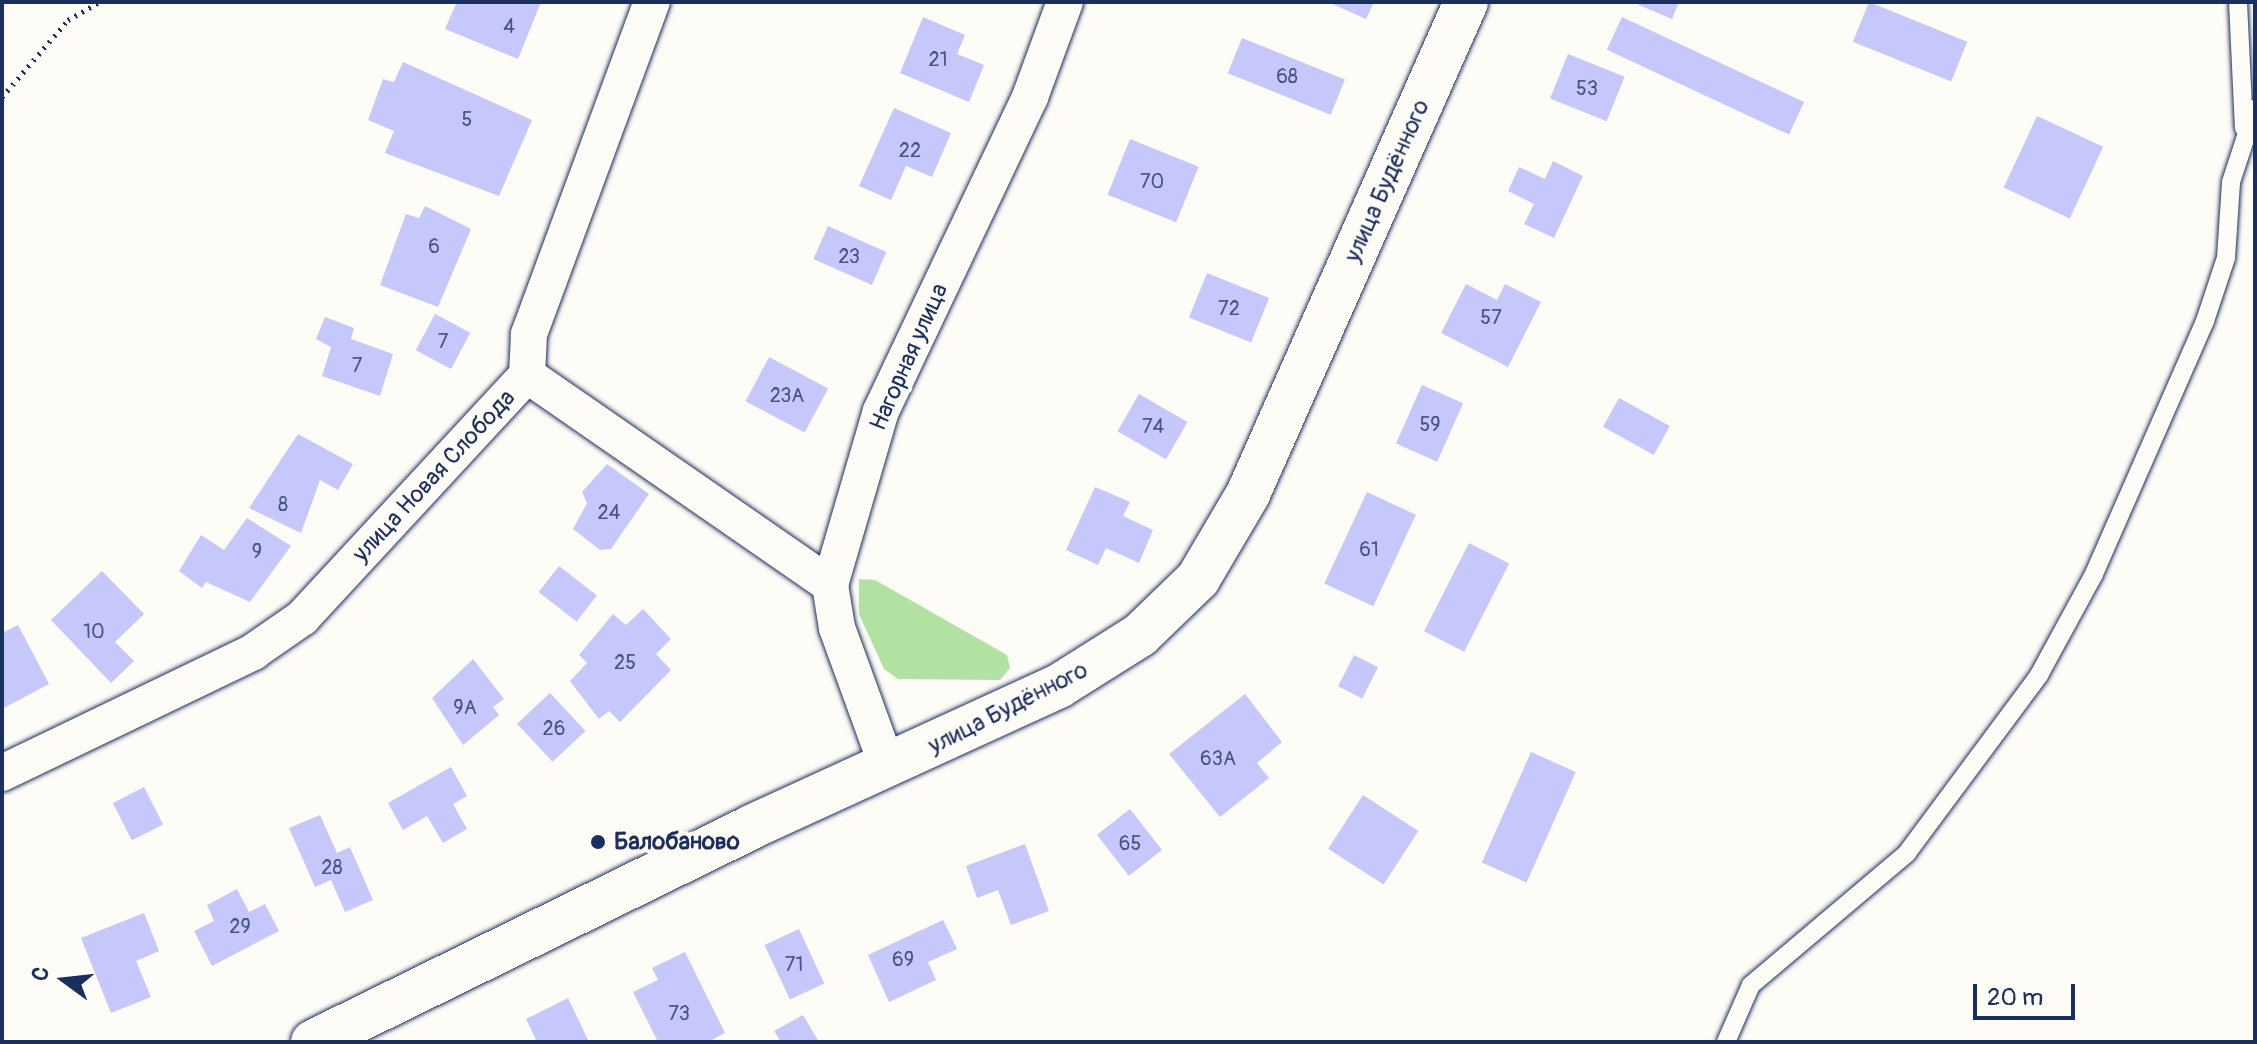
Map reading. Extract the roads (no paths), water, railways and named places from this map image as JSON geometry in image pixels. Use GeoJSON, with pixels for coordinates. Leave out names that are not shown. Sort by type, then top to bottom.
{"type":"FeatureCollection","features":[{"type":"Feature","properties":{"kind":"main road","name":"улица Будённого"},"geometry":{"type":"LineString","coordinates":[[313,1042],[751,827],[888,768],[1059,686],[1140,635],[1198,579],[1248,494],[1466,2]]}},
{"type":"Feature","properties":{"kind":"street","name":"улица Новая Слобода"},"geometry":{"type":"LineString","coordinates":[[2,773],[253,652],[302,618],[527,375],[529,334],[652,2]]}},
{"type":"Feature","properties":{"kind":"street","name":"Нагорная улица"},"geometry":{"type":"LineString","coordinates":[[888,768],[837,628],[830,585],[881,411],[1030,97],[1065,2]]}},
{"type":"Feature","properties":{"kind":"street"},"geometry":{"type":"LineString","coordinates":[[527,375],[830,585]]}},
{"type":"Feature","properties":{"kind":"lane"},"geometry":{"type":"LineString","coordinates":[[2238,2],[2244,131]]}},
{"type":"Feature","properties":{"kind":"lane"},"geometry":{"type":"LineString","coordinates":[[1726,1042],[1751,985],[1907,853],[2039,675],[2094,574],[2205,321],[2226,258],[2231,182],[2244,131],[2255,109]]}},
{"type":"Feature","properties":{"kind":"place","name":"Балобаново"},"geometry":{"type":"Point","coordinates":[598,842]}}]}
